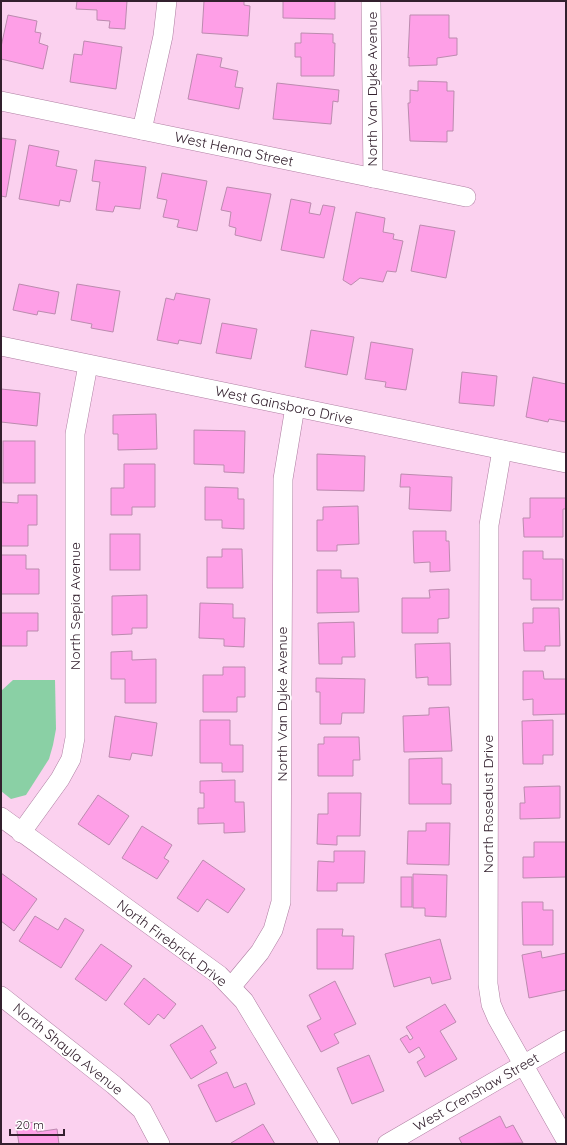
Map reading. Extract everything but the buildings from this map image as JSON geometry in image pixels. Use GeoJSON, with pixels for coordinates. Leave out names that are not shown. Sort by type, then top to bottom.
{"type":"FeatureCollection","features":[{"type":"Feature","properties":{"kind":"street"},"geometry":{"type":"LineString","coordinates":[[142,130],[164,36],[167,1]]}},
{"type":"Feature","properties":{"kind":"street","name":"North Van Dyke Avenue"},"geometry":{"type":"LineString","coordinates":[[371,1],[372,178]]}},
{"type":"Feature","properties":{"kind":"street","name":"West Henna Street"},"geometry":{"type":"LineString","coordinates":[[1,101],[466,198]]}},
{"type":"Feature","properties":{"kind":"street","name":"West Gainsboro Drive"},"geometry":{"type":"LineString","coordinates":[[1,346],[566,463]]}},
{"type":"Feature","properties":{"kind":"street","name":"North Sepia Avenue"},"geometry":{"type":"LineString","coordinates":[[21,832],[60,779],[71,759],[75,738],[75,434],[88,365]]}},
{"type":"Feature","properties":{"kind":"street","name":"North Van Dyke Avenue"},"geometry":{"type":"LineString","coordinates":[[230,987],[260,952],[273,930],[281,902],[283,479],[295,407]]}},
{"type":"Feature","properties":{"kind":"street","name":"North Rosedust Drive"},"geometry":{"type":"LineString","coordinates":[[502,450],[488,525],[488,984],[491,1004],[497,1018],[522,1065],[566,1140]]}},
{"type":"Feature","properties":{"kind":"street","name":"North Firebrick Drive"},"geometry":{"type":"LineString","coordinates":[[1,817],[219,975],[244,1001],[330,1144]]}},
{"type":"Feature","properties":{"kind":"street","name":"North Shayla Avenue"},"geometry":{"type":"LineString","coordinates":[[1,996],[114,1085],[142,1110],[160,1144]]}},
{"type":"Feature","properties":{"kind":"street","name":"West Crenshaw Street"},"geometry":{"type":"LineString","coordinates":[[387,1144],[566,1040]]}},
{"type":"Feature","properties":{"kind":"green space"},"geometry":{"type":"Polygon","coordinates":[[[13,680],[55,680],[56,729],[49,759],[26,795],[11,799],[1,791],[1,691],[13,680]]]}}]}
